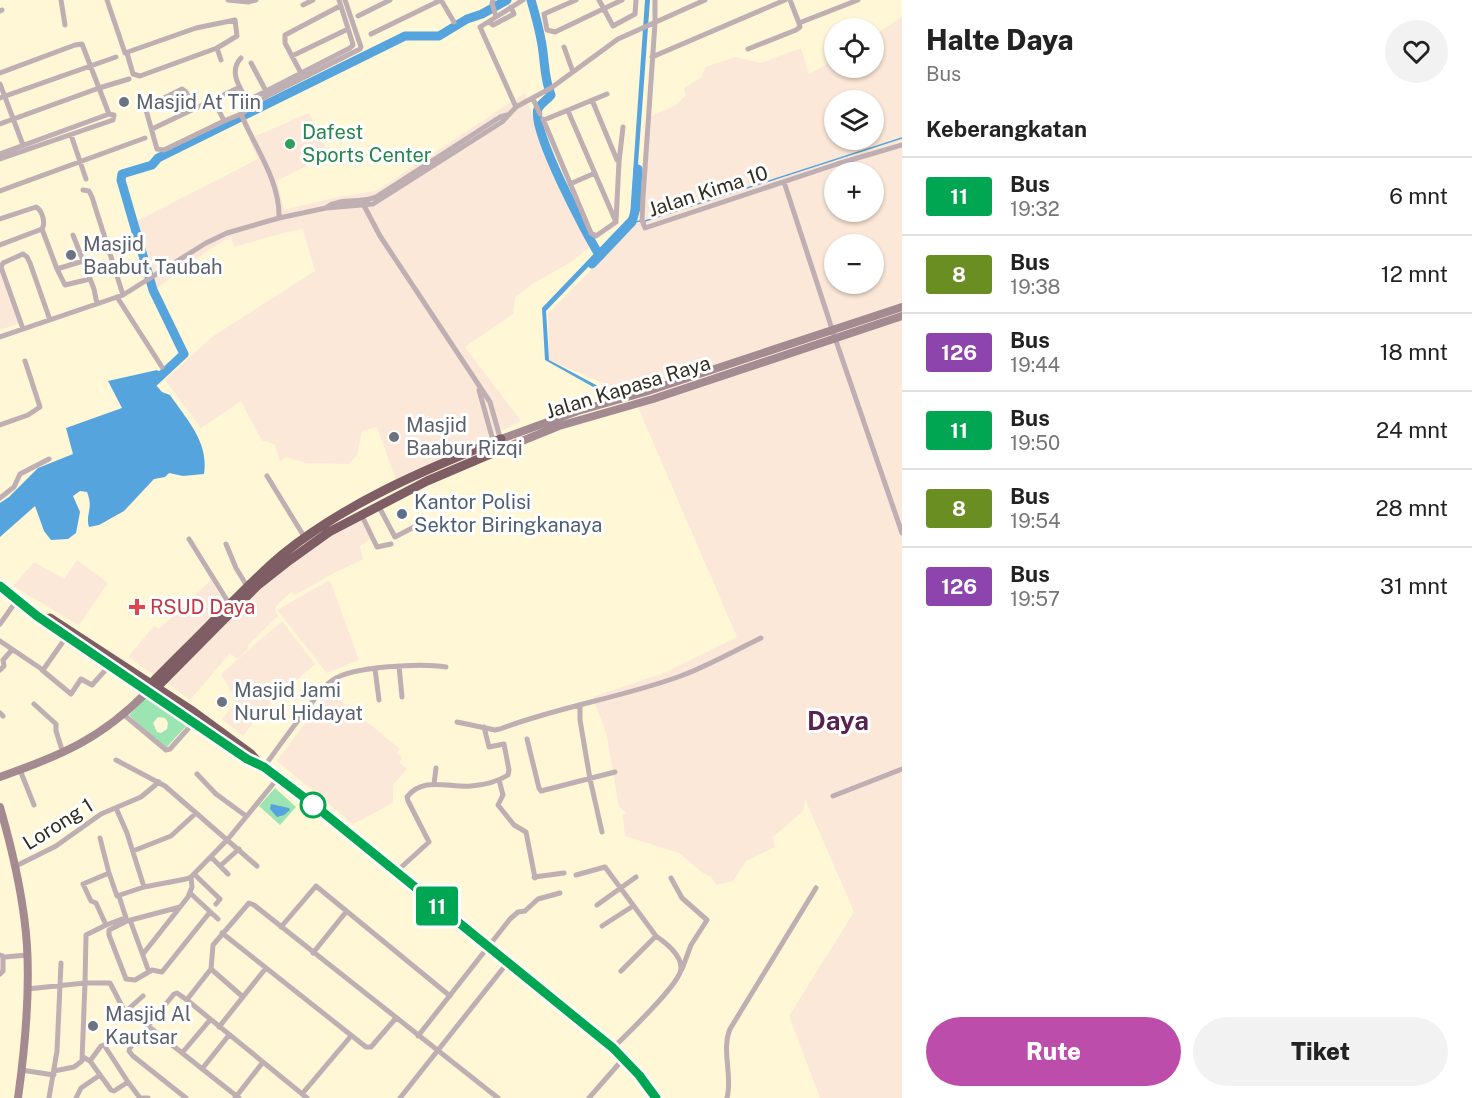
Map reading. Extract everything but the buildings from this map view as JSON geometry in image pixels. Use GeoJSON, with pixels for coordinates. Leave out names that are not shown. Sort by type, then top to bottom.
{"type":"FeatureCollection","features":[{"type":"Feature","properties":{"kind":"highway","name":"Jalan Kapasa Raya"},"geometry":{"type":"LineString","coordinates":[[151,689],[305,538],[395,491],[430,469],[498,445]]}},
{"type":"Feature","properties":{"kind":"highway","name":"Jalan Kapasa Raya"},"geometry":{"type":"LineString","coordinates":[[208,632],[247,586],[287,556],[348,516],[361,514],[378,505],[395,491]]}},
{"type":"Feature","properties":{"kind":"highway"},"geometry":{"type":"LineString","coordinates":[[0,586],[17,600],[40,611],[247,759],[261,765]]}},
{"type":"Feature","properties":{"kind":"highway"},"geometry":{"type":"LineString","coordinates":[[30,608],[37,616],[67,636],[89,646],[110,665],[233,740],[251,754],[261,765],[488,945],[613,1048],[625,1059],[656,1098]]}},
{"type":"Feature","properties":{"kind":"main road"},"geometry":{"type":"LineString","coordinates":[[498,445],[578,411],[834,334],[902,307]]}},
{"type":"Feature","properties":{"kind":"main road","name":"Jalan Kapasa Raya"},"geometry":{"type":"LineString","coordinates":[[498,445],[653,399],[834,334],[902,316]]}},
{"type":"Feature","properties":{"kind":"main road"},"geometry":{"type":"LineString","coordinates":[[649,391],[653,399]]}},
{"type":"Feature","properties":{"kind":"main road"},"geometry":{"type":"LineString","coordinates":[[0,777],[63,753],[94,737],[151,689]]}},
{"type":"Feature","properties":{"kind":"main road"},"geometry":{"type":"LineString","coordinates":[[0,807],[16,867],[24,916],[27,955],[27,990],[18,1098]]}},
{"type":"Feature","properties":{"kind":"street"},"geometry":{"type":"LineString","coordinates":[[62,0],[65,25]]}},
{"type":"Feature","properties":{"kind":"street"},"geometry":{"type":"LineString","coordinates":[[107,0],[133,74],[140,76],[217,48],[237,36],[235,20],[196,28],[127,53]]}},
{"type":"Feature","properties":{"kind":"street"},"geometry":{"type":"LineString","coordinates":[[228,0],[256,0]]}},
{"type":"Feature","properties":{"kind":"street"},"geometry":{"type":"LineString","coordinates":[[303,5],[312,0]]}},
{"type":"Feature","properties":{"kind":"street"},"geometry":{"type":"LineString","coordinates":[[248,104],[360,49],[345,0]]}},
{"type":"Feature","properties":{"kind":"street"},"geometry":{"type":"LineString","coordinates":[[358,16],[390,0]]}},
{"type":"Feature","properties":{"kind":"street"},"geometry":{"type":"LineString","coordinates":[[371,34],[441,0],[454,22]]}},
{"type":"Feature","properties":{"kind":"street"},"geometry":{"type":"LineString","coordinates":[[516,107],[480,27],[495,15],[523,0]]}},
{"type":"Feature","properties":{"kind":"street"},"geometry":{"type":"LineString","coordinates":[[576,0],[544,14],[547,30],[555,32],[622,0]]}},
{"type":"Feature","properties":{"kind":"street"},"geometry":{"type":"LineString","coordinates":[[599,0],[613,26],[635,14],[636,0]]}},
{"type":"Feature","properties":{"kind":"street"},"geometry":{"type":"LineString","coordinates":[[655,0],[652,57],[785,0]]}},
{"type":"Feature","properties":{"kind":"street"},"geometry":{"type":"LineString","coordinates":[[0,337],[120,296],[216,238],[279,218],[326,208],[378,202],[502,122],[516,107],[548,90],[618,39],[705,0]]}},
{"type":"Feature","properties":{"kind":"street"},"geometry":{"type":"LineString","coordinates":[[747,49],[800,27],[790,0]]}},
{"type":"Feature","properties":{"kind":"street"},"geometry":{"type":"LineString","coordinates":[[799,23],[858,0]]}},
{"type":"Feature","properties":{"kind":"street"},"geometry":{"type":"LineString","coordinates":[[493,2],[495,15]]}},
{"type":"Feature","properties":{"kind":"street"},"geometry":{"type":"LineString","coordinates":[[279,218],[280,204],[273,181],[242,118],[248,104],[266,90],[300,73],[350,48],[353,45],[339,3],[285,35],[284,39],[300,73]]}},
{"type":"Feature","properties":{"kind":"street"},"geometry":{"type":"LineString","coordinates":[[489,22],[493,25],[514,14],[511,7]]}},
{"type":"Feature","properties":{"kind":"street"},"geometry":{"type":"LineString","coordinates":[[292,56],[348,29]]}},
{"type":"Feature","properties":{"kind":"street"},"geometry":{"type":"LineString","coordinates":[[0,73],[80,44],[85,49],[109,114],[0,159]]}},
{"type":"Feature","properties":{"kind":"street"},"geometry":{"type":"LineString","coordinates":[[564,47],[573,72]]}},
{"type":"Feature","properties":{"kind":"street"},"geometry":{"type":"LineString","coordinates":[[217,48],[221,60]]}},
{"type":"Feature","properties":{"kind":"street"},"geometry":{"type":"LineString","coordinates":[[2,97],[116,57]]}},
{"type":"Feature","properties":{"kind":"street","name":"Jalan Kima 10"},"geometry":{"type":"LineString","coordinates":[[652,57],[642,223],[646,228],[902,145]]}},
{"type":"Feature","properties":{"kind":"street"},"geometry":{"type":"LineString","coordinates":[[241,58],[234,70],[248,104]]}},
{"type":"Feature","properties":{"kind":"street"},"geometry":{"type":"LineString","coordinates":[[251,63],[266,90]]}},
{"type":"Feature","properties":{"kind":"street"},"geometry":{"type":"LineString","coordinates":[[0,124],[129,79]]}},
{"type":"Feature","properties":{"kind":"street"},"geometry":{"type":"LineString","coordinates":[[0,84],[2,97],[14,118],[23,145]]}},
{"type":"Feature","properties":{"kind":"street"},"geometry":{"type":"LineString","coordinates":[[152,129],[240,87]]}},
{"type":"Feature","properties":{"kind":"street"},"geometry":{"type":"LineString","coordinates":[[194,109],[182,89],[150,104],[146,110],[155,144],[160,151],[224,121],[242,118]]}},
{"type":"Feature","properties":{"kind":"street"},"geometry":{"type":"LineString","coordinates":[[542,118],[568,111],[607,94]]}},
{"type":"Feature","properties":{"kind":"street"},"geometry":{"type":"LineString","coordinates":[[532,99],[593,234],[600,234],[616,222]]}},
{"type":"Feature","properties":{"kind":"street"},"geometry":{"type":"LineString","coordinates":[[214,100],[224,121]]}},
{"type":"Feature","properties":{"kind":"street"},"geometry":{"type":"LineString","coordinates":[[592,100],[619,162]]}},
{"type":"Feature","properties":{"kind":"street"},"geometry":{"type":"LineString","coordinates":[[568,111],[616,222]]}},
{"type":"Feature","properties":{"kind":"street"},"geometry":{"type":"LineString","coordinates":[[616,222],[623,127]]}},
{"type":"Feature","properties":{"kind":"street"},"geometry":{"type":"LineString","coordinates":[[70,132],[86,179]]}},
{"type":"Feature","properties":{"kind":"street"},"geometry":{"type":"LineString","coordinates":[[0,191],[145,138]]}},
{"type":"Feature","properties":{"kind":"street"},"geometry":{"type":"LineString","coordinates":[[0,154],[23,145],[40,143]]}},
{"type":"Feature","properties":{"kind":"street"},"geometry":{"type":"LineString","coordinates":[[570,184],[595,173]]}},
{"type":"Feature","properties":{"kind":"street","name":"Jalan Kima 10"},"geometry":{"type":"LineString","coordinates":[[784,182],[902,533]]}},
{"type":"Feature","properties":{"kind":"street"},"geometry":{"type":"LineString","coordinates":[[83,190],[89,191],[92,197],[120,296],[162,367]]}},
{"type":"Feature","properties":{"kind":"street"},"geometry":{"type":"LineString","coordinates":[[363,203],[380,236],[479,388],[498,445]]}},
{"type":"Feature","properties":{"kind":"street"},"geometry":{"type":"LineString","coordinates":[[0,219],[36,207],[39,209],[44,223],[42,229],[65,285],[90,279]]}},
{"type":"Feature","properties":{"kind":"street"},"geometry":{"type":"LineString","coordinates":[[0,245],[42,229]]}},
{"type":"Feature","properties":{"kind":"street"},"geometry":{"type":"LineString","coordinates":[[73,235],[97,304]]}},
{"type":"Feature","properties":{"kind":"street"},"geometry":{"type":"LineString","coordinates":[[22,329],[2,266],[3,263],[23,254],[27,256],[50,320]]}},
{"type":"Feature","properties":{"kind":"street"},"geometry":{"type":"LineString","coordinates":[[57,268],[83,261]]}},
{"type":"Feature","properties":{"kind":"street"},"geometry":{"type":"LineString","coordinates":[[0,425],[28,415],[40,407],[25,361]]}},
{"type":"Feature","properties":{"kind":"street"},"geometry":{"type":"LineString","coordinates":[[0,498],[14,488],[21,474],[49,459]]}},
{"type":"Feature","properties":{"kind":"street"},"geometry":{"type":"LineString","coordinates":[[267,476],[305,538]]}},
{"type":"Feature","properties":{"kind":"street"},"geometry":{"type":"LineString","coordinates":[[378,505],[395,537],[416,526]]}},
{"type":"Feature","properties":{"kind":"street"},"geometry":{"type":"LineString","coordinates":[[361,514],[377,547],[391,544]]}},
{"type":"Feature","properties":{"kind":"street"},"geometry":{"type":"LineString","coordinates":[[189,539],[230,605]]}},
{"type":"Feature","properties":{"kind":"street"},"geometry":{"type":"LineString","coordinates":[[226,544],[247,586]]}},
{"type":"Feature","properties":{"kind":"street"},"geometry":{"type":"LineString","coordinates":[[0,624],[17,600]]}},
{"type":"Feature","properties":{"kind":"street"},"geometry":{"type":"LineString","coordinates":[[42,670],[67,636]]}},
{"type":"Feature","properties":{"kind":"street"},"geometry":{"type":"LineString","coordinates":[[457,722],[498,730],[680,676],[761,638]]}},
{"type":"Feature","properties":{"kind":"street"},"geometry":{"type":"LineString","coordinates":[[0,642],[42,670],[71,694],[81,679],[92,686],[110,665]]}},
{"type":"Feature","properties":{"kind":"street"},"geometry":{"type":"LineString","coordinates":[[0,670],[4,666],[3,660],[12,650]]}},
{"type":"Feature","properties":{"kind":"street"},"geometry":{"type":"LineString","coordinates":[[261,765],[327,684],[339,676],[399,666],[446,667]]}},
{"type":"Feature","properties":{"kind":"street"},"geometry":{"type":"LineString","coordinates":[[399,666],[402,697]]}},
{"type":"Feature","properties":{"kind":"street"},"geometry":{"type":"LineString","coordinates":[[375,669],[379,700]]}},
{"type":"Feature","properties":{"kind":"street"},"geometry":{"type":"LineString","coordinates":[[34,704],[56,724],[63,753]]}},
{"type":"Feature","properties":{"kind":"street"},"geometry":{"type":"LineString","coordinates":[[580,706],[580,720],[590,779],[602,832]]}},
{"type":"Feature","properties":{"kind":"street"},"geometry":{"type":"LineString","coordinates":[[123,714],[166,750],[170,749],[194,722]]}},
{"type":"Feature","properties":{"kind":"street"},"geometry":{"type":"LineString","coordinates":[[429,842],[407,797],[415,789],[434,784],[469,786],[499,780],[507,776],[509,772],[504,744],[489,747],[483,727]]}},
{"type":"Feature","properties":{"kind":"street"},"geometry":{"type":"LineString","coordinates":[[527,739],[540,790],[615,772]]}},
{"type":"Feature","properties":{"kind":"street"},"geometry":{"type":"LineString","coordinates":[[116,760],[159,782],[257,866]]}},
{"type":"Feature","properties":{"kind":"street"},"geometry":{"type":"LineString","coordinates":[[434,784],[436,768]]}},
{"type":"Feature","properties":{"kind":"street"},"geometry":{"type":"LineString","coordinates":[[833,796],[902,769]]}},
{"type":"Feature","properties":{"kind":"street"},"geometry":{"type":"LineString","coordinates":[[20,770],[34,805]]}},
{"type":"Feature","properties":{"kind":"street"},"geometry":{"type":"LineString","coordinates":[[197,774],[216,794],[246,816]]}},
{"type":"Feature","properties":{"kind":"street"},"geometry":{"type":"LineString","coordinates":[[118,895],[144,887],[182,880],[193,875],[228,839],[278,778]]}},
{"type":"Feature","properties":{"kind":"street"},"geometry":{"type":"LineString","coordinates":[[499,780],[503,795],[498,805],[514,825],[526,832],[534,877],[564,873]]}},
{"type":"Feature","properties":{"kind":"street","name":"Lorong 1"},"geometry":{"type":"LineString","coordinates":[[16,867],[56,846],[101,814],[141,797],[159,782]]}},
{"type":"Feature","properties":{"kind":"street"},"geometry":{"type":"LineString","coordinates":[[116,808],[144,887]]}},
{"type":"Feature","properties":{"kind":"street"},"geometry":{"type":"LineString","coordinates":[[133,851],[171,836],[195,813]]}},
{"type":"Feature","properties":{"kind":"street"},"geometry":{"type":"LineString","coordinates":[[100,838],[109,873],[143,954],[148,972]]}},
{"type":"Feature","properties":{"kind":"street"},"geometry":{"type":"LineString","coordinates":[[396,872],[435,838]]}},
{"type":"Feature","properties":{"kind":"street"},"geometry":{"type":"LineString","coordinates":[[220,866],[238,849]]}},
{"type":"Feature","properties":{"kind":"street"},"geometry":{"type":"LineString","coordinates":[[211,857],[228,873]]}},
{"type":"Feature","properties":{"kind":"street"},"geometry":{"type":"LineString","coordinates":[[576,875],[604,867],[656,936],[664,941],[677,956],[681,971]]}},
{"type":"Feature","properties":{"kind":"street"},"geometry":{"type":"LineString","coordinates":[[106,925],[83,884],[109,873]]}},
{"type":"Feature","properties":{"kind":"street"},"geometry":{"type":"LineString","coordinates":[[143,954],[190,893],[193,875]]}},
{"type":"Feature","properties":{"kind":"street"},"geometry":{"type":"LineString","coordinates":[[193,875],[220,899],[216,904]]}},
{"type":"Feature","properties":{"kind":"street"},"geometry":{"type":"LineString","coordinates":[[597,905],[636,876]]}},
{"type":"Feature","properties":{"kind":"street"},"geometry":{"type":"LineString","coordinates":[[613,1048],[663,996],[681,971],[691,945],[706,920],[682,898],[671,878]]}},
{"type":"Feature","properties":{"kind":"street"},"geometry":{"type":"LineString","coordinates":[[281,927],[316,886],[450,996]]}},
{"type":"Feature","properties":{"kind":"street"},"geometry":{"type":"LineString","coordinates":[[727,1098],[729,1088],[726,1045],[730,1029],[816,888]]}},
{"type":"Feature","properties":{"kind":"street"},"geometry":{"type":"LineString","coordinates":[[190,893],[219,919]]}},
{"type":"Feature","properties":{"kind":"street"},"geometry":{"type":"LineString","coordinates":[[418,1036],[488,945],[516,913],[524,911],[538,898],[560,893]]}},
{"type":"Feature","properties":{"kind":"street"},"geometry":{"type":"LineString","coordinates":[[187,1000],[211,969],[212,947],[249,903],[498,1098]]}},
{"type":"Feature","properties":{"kind":"street"},"geometry":{"type":"LineString","coordinates":[[602,926],[633,906]]}},
{"type":"Feature","properties":{"kind":"street"},"geometry":{"type":"LineString","coordinates":[[21,1070],[54,1073],[82,1062],[86,935],[106,925],[180,908]]}},
{"type":"Feature","properties":{"kind":"street"},"geometry":{"type":"LineString","coordinates":[[128,919],[108,932],[123,975],[126,979],[135,980],[154,970],[162,972],[210,912]]}},
{"type":"Feature","properties":{"kind":"street"},"geometry":{"type":"LineString","coordinates":[[314,953],[346,912]]}},
{"type":"Feature","properties":{"kind":"street"},"geometry":{"type":"LineString","coordinates":[[222,933],[351,1036],[370,1048],[396,1018]]}},
{"type":"Feature","properties":{"kind":"street"},"geometry":{"type":"LineString","coordinates":[[621,971],[656,936]]}},
{"type":"Feature","properties":{"kind":"street"},"geometry":{"type":"LineString","coordinates":[[0,974],[3,971],[2,956],[27,955]]}},
{"type":"Feature","properties":{"kind":"street"},"geometry":{"type":"LineString","coordinates":[[400,1098],[508,962]]}},
{"type":"Feature","properties":{"kind":"street"},"geometry":{"type":"LineString","coordinates":[[49,1098],[54,1073],[61,963]]}},
{"type":"Feature","properties":{"kind":"street"},"geometry":{"type":"LineString","coordinates":[[219,1027],[266,968]]}},
{"type":"Feature","properties":{"kind":"street"},"geometry":{"type":"LineString","coordinates":[[211,969],[243,997]]}},
{"type":"Feature","properties":{"kind":"street"},"geometry":{"type":"LineString","coordinates":[[27,990],[85,983],[110,983],[125,1012],[143,996]]}},
{"type":"Feature","properties":{"kind":"street"},"geometry":{"type":"LineString","coordinates":[[186,1098],[130,1053],[130,1048],[175,993],[187,1000],[304,1096],[351,1036]]}},
{"type":"Feature","properties":{"kind":"street"},"geometry":{"type":"LineString","coordinates":[[182,1053],[210,1020]]}},
{"type":"Feature","properties":{"kind":"street"},"geometry":{"type":"LineString","coordinates":[[148,1026],[237,1097],[263,1062]]}},
{"type":"Feature","properties":{"kind":"street"},"geometry":{"type":"LineString","coordinates":[[202,1069],[229,1035]]}},
{"type":"Feature","properties":{"kind":"street"},"geometry":{"type":"LineString","coordinates":[[90,1060],[104,1045],[128,1083],[141,1098],[148,1098]]}},
{"type":"Feature","properties":{"kind":"street"},"geometry":{"type":"LineString","coordinates":[[83,1057],[90,1060],[112,1091],[128,1083]]}},
{"type":"Feature","properties":{"kind":"street"},"geometry":{"type":"LineString","coordinates":[[591,1098],[625,1059]]}},
{"type":"Feature","properties":{"kind":"street"},"geometry":{"type":"LineString","coordinates":[[76,1098],[81,1088],[100,1075]]}},
{"type":"Feature","properties":{"kind":"shaded area"},"geometry":{"type":"Polygon","coordinates":[[[902,17],[902,1098],[820,1098],[789,1016],[854,912],[805,799],[803,811],[773,837],[775,847],[746,861],[733,881],[717,885],[711,877],[679,853],[625,836],[623,815],[626,813],[619,807],[607,736],[593,697],[664,673],[737,637],[637,405],[624,392],[549,360],[548,314],[644,216],[650,117],[676,105],[686,95],[684,88],[702,77],[705,67],[735,57],[761,63],[801,49],[809,74],[824,66],[824,78],[884,78],[884,29],[902,17]]]}},
{"type":"Feature","properties":{"kind":"shaded area"},"geometry":{"type":"Polygon","coordinates":[[[525,93],[533,119],[589,247],[573,261],[532,284],[515,297],[513,314],[465,347],[521,421],[396,480],[377,427],[362,431],[357,455],[349,464],[306,463],[286,457],[280,461],[275,445],[262,441],[241,401],[201,428],[165,380],[212,337],[315,271],[303,229],[234,247],[231,237],[213,247],[157,288],[137,221],[258,159],[249,139],[309,113],[329,154],[277,181],[284,210],[338,197],[376,191],[525,93]]]}},
{"type":"Feature","properties":{"kind":"shaded area"},"geometry":{"type":"Polygon","coordinates":[[[0,267],[20,323],[0,330],[0,267]]]}},
{"type":"Feature","properties":{"kind":"shaded area"},"geometry":{"type":"Polygon","coordinates":[[[361,515],[372,538],[360,546],[363,559],[295,595],[291,592],[276,606],[275,611],[278,616],[247,646],[249,648],[237,659],[230,653],[190,700],[168,683],[247,600],[293,562],[361,515]]]}},
{"type":"Feature","properties":{"kind":"shaded area"},"geometry":{"type":"Polygon","coordinates":[[[77,560],[108,583],[79,625],[13,586],[34,562],[64,579],[77,560]]]}},
{"type":"Feature","properties":{"kind":"shaded area"},"geometry":{"type":"Polygon","coordinates":[[[211,580],[224,602],[154,675],[128,657],[154,626],[159,629],[211,580]]]}},
{"type":"Feature","properties":{"kind":"shaded area"},"geometry":{"type":"Polygon","coordinates":[[[330,580],[359,660],[327,673],[277,610],[330,580]]]}},
{"type":"Feature","properties":{"kind":"shaded area"},"geometry":{"type":"Polygon","coordinates":[[[282,621],[315,664],[262,711],[243,736],[222,719],[237,702],[221,674],[282,621]]]}},
{"type":"Feature","properties":{"kind":"shaded area"},"geometry":{"type":"Polygon","coordinates":[[[329,691],[400,749],[397,753],[402,758],[399,762],[407,769],[393,785],[393,803],[353,824],[277,761],[329,691]]]}},
{"type":"Feature","properties":{"kind":"green space"},"geometry":{"type":"Polygon","coordinates":[[[148,696],[189,723],[165,749],[129,715],[148,696]],[[158,717],[153,723],[157,732],[161,733],[167,729],[168,723],[165,718],[158,717]]]}},
{"type":"Feature","properties":{"kind":"green space"},"geometry":{"type":"Polygon","coordinates":[[[275,788],[296,807],[280,825],[259,806],[275,788]]]}},
{"type":"Feature","properties":{"kind":"water"},"geometry":{"type":"Polygon","coordinates":[[[645,0],[650,0],[634,219],[546,311],[549,360],[613,394],[611,397],[545,360],[542,308],[630,216],[645,0]]]}},
{"type":"Feature","properties":{"kind":"water"},"geometry":{"type":"Polygon","coordinates":[[[157,370],[163,374],[155,384],[162,392],[170,395],[200,442],[205,462],[204,474],[183,476],[169,473],[165,477],[154,479],[124,511],[99,525],[89,527],[89,498],[87,492],[80,491],[73,496],[80,512],[76,533],[68,539],[51,540],[44,531],[35,506],[0,537],[0,503],[38,468],[73,454],[66,428],[122,408],[108,381],[157,370]]]}},
{"type":"Feature","properties":{"kind":"water"},"geometry":{"type":"Polygon","coordinates":[[[271,804],[290,810],[277,817],[270,809],[271,804]]]}},
{"type":"Feature","properties":{"kind":"waterway"},"geometry":{"type":"LineString","coordinates":[[154,382],[184,354],[153,290],[121,180],[122,174],[152,165],[158,158],[405,36],[439,36],[467,19],[482,14],[507,0]]}},
{"type":"Feature","properties":{"kind":"waterway"},"geometry":{"type":"LineString","coordinates":[[531,0],[540,33],[546,79],[551,95],[538,109],[542,137],[561,182],[600,256]]}},
{"type":"Feature","properties":{"kind":"waterway"},"geometry":{"type":"LineString","coordinates":[[645,221],[902,138]]}},
{"type":"Feature","properties":{"kind":"waterway"},"geometry":{"type":"LineString","coordinates":[[592,264],[632,222],[636,208],[638,169]]}},
{"type":"Feature","properties":{"kind":"waterway"},"geometry":{"type":"LineString","coordinates":[[632,222],[641,221]]}},
{"type":"Feature","properties":{"kind":"bus line","name":"11"},"geometry":{"type":"LineString","coordinates":[[0,586],[30,608],[37,616],[247,759],[259,764],[314,805],[613,1048],[639,1075],[656,1098]]}},
{"type":"Feature","properties":{"kind":"place","name":"Masjid At Tiin"},"geometry":{"type":"Point","coordinates":[124,102]}},
{"type":"Feature","properties":{"kind":"place","name":"Dafest Sports Center"},"geometry":{"type":"Point","coordinates":[290,144]}},
{"type":"Feature","properties":{"kind":"place","name":"Masjid Baabut Taubah"},"geometry":{"type":"Point","coordinates":[71,255]}},
{"type":"Feature","properties":{"kind":"place","name":"Masjid Baabur Rizqi"},"geometry":{"type":"Point","coordinates":[394,437]}},
{"type":"Feature","properties":{"kind":"place","name":"Kantor Polisi Sektor Biringkanaya"},"geometry":{"type":"Point","coordinates":[402,514]}},
{"type":"Feature","properties":{"kind":"place","name":"RSUD Daya"},"geometry":{"type":"Point","coordinates":[137,607]}},
{"type":"Feature","properties":{"kind":"place","name":"Masjid Jami Nurul Hidayat"},"geometry":{"type":"Point","coordinates":[222,702]}},
{"type":"Feature","properties":{"kind":"place","name":"Masjid Al Kautsar"},"geometry":{"type":"Point","coordinates":[93,1026]}},
{"type":"Feature","properties":{"kind":"district","name":"Daya"},"geometry":{"type":"Point","coordinates":[838,721]}}]}
